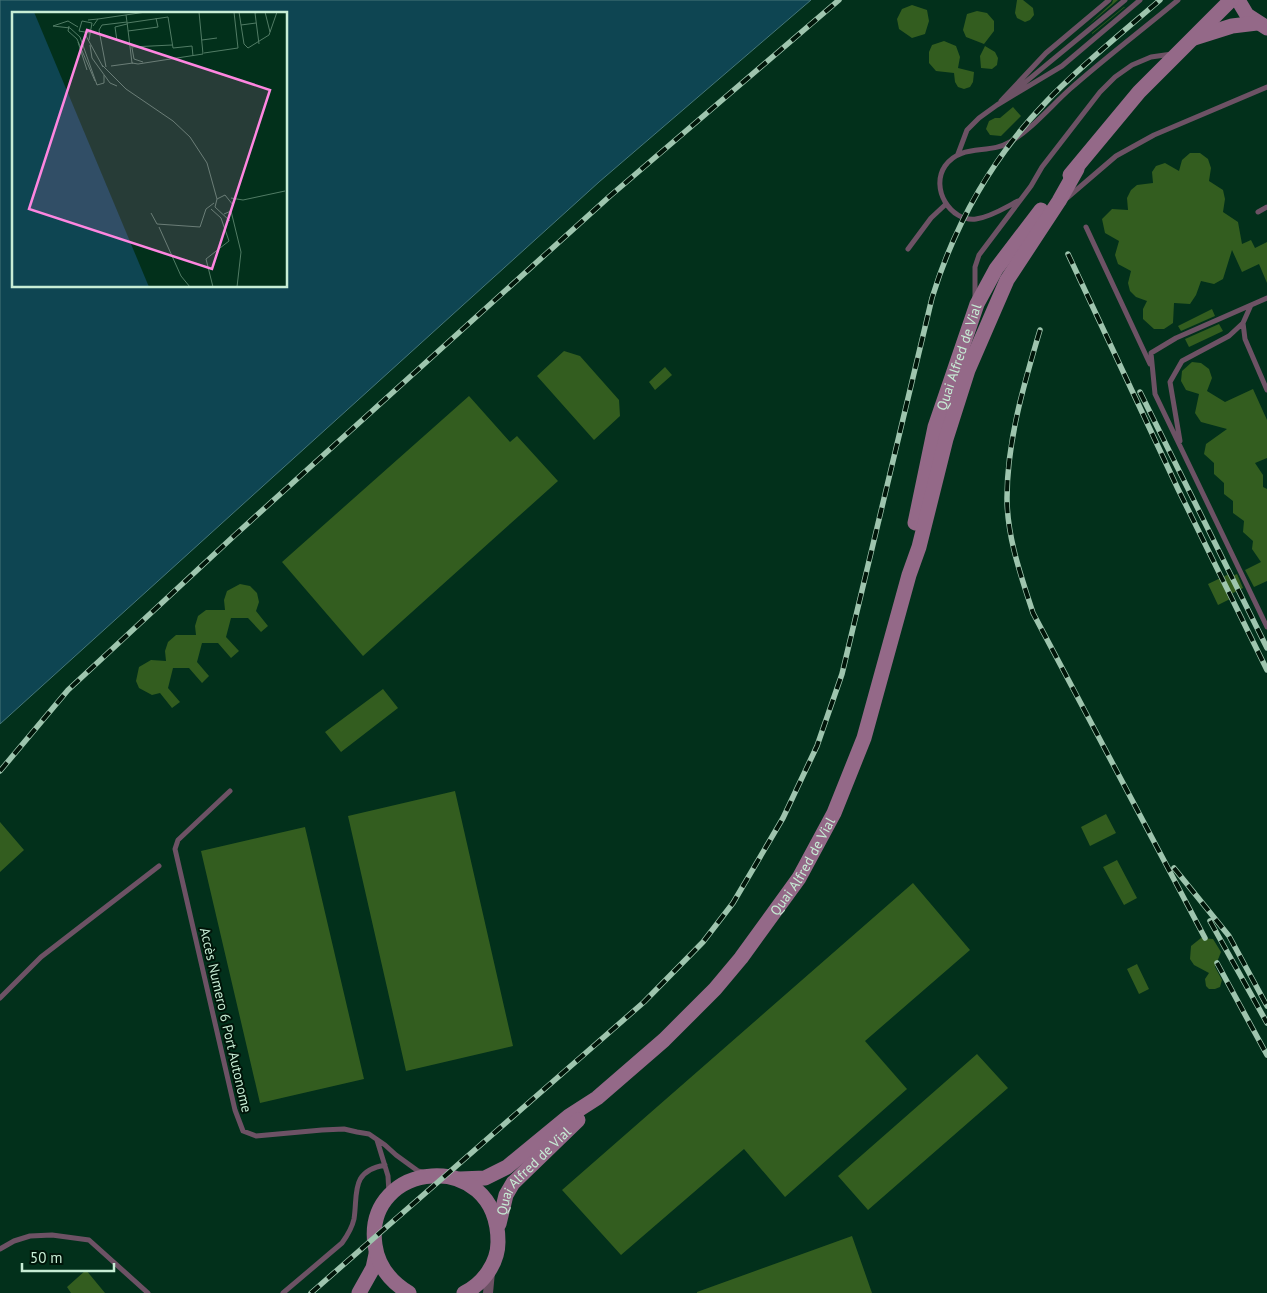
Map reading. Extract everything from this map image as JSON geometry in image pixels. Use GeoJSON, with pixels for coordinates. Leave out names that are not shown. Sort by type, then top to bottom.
{"type":"FeatureCollection","features":[{"type":"Feature","properties":{"kind":"main road","name":"Quai Alfred de Vial"},"geometry":{"type":"LineString","coordinates":[[909,575],[911,547],[935,427],[975,309],[996,269],[1053,194],[1077,169],[1139,92],[1231,0]]}},
{"type":"Feature","properties":{"kind":"main road"},"geometry":{"type":"LineString","coordinates":[[1238,0],[1247,15],[1262,26]]}},
{"type":"Feature","properties":{"kind":"main road","name":"Quai Alfred de Vial"},"geometry":{"type":"LineString","coordinates":[[1194,38],[1232,26],[1262,26]]}},
{"type":"Feature","properties":{"kind":"main road","name":"Quai Alfred de Vial"},"geometry":{"type":"LineString","coordinates":[[498,1227],[506,1195],[525,1169],[575,1123],[597,1098],[664,1040],[715,989],[760,935],[799,878],[834,813],[864,738],[884,674],[909,575],[919,547],[946,438],[968,370],[1007,280],[1077,169]]}},
{"type":"Feature","properties":{"kind":"main road","name":"Quai Alfred de Vial"},"geometry":{"type":"LineString","coordinates":[[460,1179],[485,1178],[500,1172],[569,1116],[597,1098]]}},
{"type":"Feature","properties":{"kind":"main road"},"geometry":{"type":"LineString","coordinates":[[359,1293],[373,1268],[376,1254],[374,1238],[376,1223],[381,1209],[390,1196],[403,1185],[418,1178],[435,1175],[460,1179],[474,1187],[485,1198],[494,1212],[498,1227],[498,1248],[491,1268],[482,1281],[464,1293]]}},
{"type":"Feature","properties":{"kind":"main road"},"geometry":{"type":"LineString","coordinates":[[376,1254],[389,1278],[409,1293]]}},
{"type":"Feature","properties":{"kind":"street"},"geometry":{"type":"LineString","coordinates":[[488,1293],[491,1268]]}},
{"type":"Feature","properties":{"kind":"lane"},"geometry":{"type":"LineString","coordinates":[[997,105],[1046,53],[1109,0]]}},
{"type":"Feature","properties":{"kind":"lane"},"geometry":{"type":"LineString","coordinates":[[958,155],[967,130],[1125,0]]}},
{"type":"Feature","properties":{"kind":"lane"},"geometry":{"type":"LineString","coordinates":[[997,105],[1062,66],[1140,0]]}},
{"type":"Feature","properties":{"kind":"lane"},"geometry":{"type":"LineString","coordinates":[[1018,201],[975,219],[958,215],[946,204],[939,187],[939,178],[944,167],[958,155],[1010,143],[1072,87],[1178,0]]}},
{"type":"Feature","properties":{"kind":"lane"},"geometry":{"type":"LineString","coordinates":[[975,309],[974,278],[979,255],[1042,167],[1100,92],[1115,77],[1132,65],[1177,53]]}},
{"type":"Feature","properties":{"kind":"lane"},"geometry":{"type":"LineString","coordinates":[[1049,215],[1116,156],[1154,135],[1267,87]]}},
{"type":"Feature","properties":{"kind":"lane"},"geometry":{"type":"LineString","coordinates":[[908,249],[931,218],[946,204]]}},
{"type":"Feature","properties":{"kind":"lane"},"geometry":{"type":"LineString","coordinates":[[1258,212],[1267,207]]}},
{"type":"Feature","properties":{"kind":"lane"},"geometry":{"type":"LineString","coordinates":[[1086,228],[1152,370]]}},
{"type":"Feature","properties":{"kind":"lane"},"geometry":{"type":"LineString","coordinates":[[1267,298],[1176,338],[1151,353],[1155,394],[1267,627]]}},
{"type":"Feature","properties":{"kind":"lane"},"geometry":{"type":"LineString","coordinates":[[1181,448],[1170,382],[1182,361],[1229,336],[1243,323],[1251,305]]}},
{"type":"Feature","properties":{"kind":"lane"},"geometry":{"type":"LineString","coordinates":[[1243,323],[1245,339],[1267,390]]}},
{"type":"Feature","properties":{"kind":"lane","name":"Accès Numero 6 Port Autonome"},"geometry":{"type":"LineString","coordinates":[[230,791],[178,840],[175,849],[239,1122],[243,1131],[256,1136],[344,1129],[368,1134],[418,1170],[435,1175]]}},
{"type":"Feature","properties":{"kind":"lane"},"geometry":{"type":"LineString","coordinates":[[0,998],[41,957],[159,866]]}},
{"type":"Feature","properties":{"kind":"lane"},"geometry":{"type":"LineString","coordinates":[[377,1140],[388,1176],[390,1196]]}},
{"type":"Feature","properties":{"kind":"lane"},"geometry":{"type":"LineString","coordinates":[[283,1293],[342,1243],[349,1234],[354,1219],[355,1191],[360,1178],[379,1166],[385,1165]]}},
{"type":"Feature","properties":{"kind":"lane"},"geometry":{"type":"LineString","coordinates":[[0,1249],[14,1241],[30,1236],[52,1234],[89,1240],[148,1293]]}},
{"type":"Feature","properties":{"kind":"water"},"geometry":{"type":"Polygon","coordinates":[[[0,0],[811,0],[599,182],[0,724],[0,0]]]}},
{"type":"Feature","properties":{"kind":"building"},"geometry":{"type":"Polygon","coordinates":[[[1017,0],[1023,0],[1033,8],[1034,15],[1030,20],[1025,22],[1017,18],[1015,13],[1017,0]]]}},
{"type":"Feature","properties":{"kind":"building"},"geometry":{"type":"Polygon","coordinates":[[[1113,0],[1118,0],[1086,27],[1112,3],[1113,0]]]}},
{"type":"Feature","properties":{"kind":"building"},"geometry":{"type":"Polygon","coordinates":[[[912,5],[927,10],[929,21],[925,34],[912,38],[899,29],[897,19],[902,9],[912,5]]]}},
{"type":"Feature","properties":{"kind":"building"},"geometry":{"type":"Polygon","coordinates":[[[1125,7],[1092,34],[1092,33],[1125,7]]]}},
{"type":"Feature","properties":{"kind":"building"},"geometry":{"type":"Polygon","coordinates":[[[977,11],[987,13],[994,21],[994,31],[984,44],[966,37],[963,30],[967,14],[977,11]]]}},
{"type":"Feature","properties":{"kind":"building"},"geometry":{"type":"Polygon","coordinates":[[[944,41],[956,46],[960,57],[958,68],[974,72],[973,82],[970,87],[964,89],[958,87],[955,82],[954,73],[936,71],[929,63],[929,52],[932,45],[944,41]]]}},
{"type":"Feature","properties":{"kind":"building"},"geometry":{"type":"Polygon","coordinates":[[[985,46],[995,52],[998,58],[997,65],[992,69],[981,68],[980,56],[985,46]]]}},
{"type":"Feature","properties":{"kind":"building"},"geometry":{"type":"Polygon","coordinates":[[[1013,107],[1021,116],[1001,136],[990,135],[986,129],[989,121],[1000,118],[1013,107]]]}},
{"type":"Feature","properties":{"kind":"building"},"geometry":{"type":"Polygon","coordinates":[[[1190,153],[1200,153],[1208,159],[1211,168],[1209,181],[1223,190],[1225,199],[1223,212],[1238,222],[1242,244],[1251,240],[1255,248],[1267,242],[1267,283],[1259,264],[1242,272],[1232,250],[1223,279],[1214,284],[1201,281],[1196,295],[1190,304],[1174,303],[1173,323],[1164,329],[1154,329],[1143,319],[1143,309],[1147,301],[1136,297],[1130,291],[1128,283],[1131,271],[1118,264],[1115,255],[1119,241],[1105,233],[1102,219],[1112,209],[1128,210],[1127,198],[1131,190],[1137,185],[1153,183],[1152,172],[1156,166],[1165,163],[1179,171],[1182,160],[1190,153]]]}},
{"type":"Feature","properties":{"kind":"building"},"geometry":{"type":"Polygon","coordinates":[[[1212,309],[1215,316],[1181,331],[1178,326],[1212,309]]]}},
{"type":"Feature","properties":{"kind":"building"},"geometry":{"type":"Polygon","coordinates":[[[1219,324],[1223,331],[1189,347],[1185,339],[1219,324]]]}},
{"type":"Feature","properties":{"kind":"building"},"geometry":{"type":"Polygon","coordinates":[[[564,351],[580,356],[619,400],[620,416],[594,440],[537,376],[564,351]]]}},
{"type":"Feature","properties":{"kind":"building"},"geometry":{"type":"Polygon","coordinates":[[[1192,362],[1201,363],[1209,369],[1212,378],[1207,391],[1225,402],[1253,389],[1267,420],[1267,458],[1255,463],[1263,475],[1263,487],[1267,489],[1267,581],[1254,587],[1245,570],[1261,562],[1252,549],[1253,541],[1243,532],[1244,521],[1233,513],[1233,501],[1224,494],[1224,483],[1214,474],[1214,463],[1204,454],[1206,444],[1227,429],[1201,422],[1195,413],[1199,394],[1186,390],[1181,381],[1182,371],[1192,362]]]}},
{"type":"Feature","properties":{"kind":"building"},"geometry":{"type":"Polygon","coordinates":[[[665,367],[672,375],[655,390],[649,382],[665,367]]]}},
{"type":"Feature","properties":{"kind":"building"},"geometry":{"type":"Polygon","coordinates":[[[469,396],[510,442],[517,436],[558,481],[363,656],[282,562],[469,396]]]}},
{"type":"Feature","properties":{"kind":"building"},"geometry":{"type":"Polygon","coordinates":[[[1229,574],[1230,577],[1237,574],[1243,588],[1229,595],[1230,599],[1218,605],[1208,584],[1229,574]]]}},
{"type":"Feature","properties":{"kind":"building"},"geometry":{"type":"Polygon","coordinates":[[[240,584],[250,586],[257,593],[259,602],[256,611],[268,626],[261,632],[248,618],[231,618],[226,637],[239,651],[231,658],[218,643],[202,643],[197,662],[209,676],[202,683],[189,668],[173,668],[168,688],[180,702],[172,708],[160,693],[152,695],[139,688],[136,681],[139,667],[151,660],[166,661],[165,651],[168,642],[176,635],[196,635],[195,626],[198,616],[206,610],[225,610],[224,600],[227,591],[240,584]]]}},
{"type":"Feature","properties":{"kind":"building"},"geometry":{"type":"Polygon","coordinates":[[[383,689],[398,708],[341,752],[325,732],[383,689]]]}},
{"type":"Feature","properties":{"kind":"building"},"geometry":{"type":"Polygon","coordinates":[[[455,791],[513,1046],[406,1071],[348,816],[455,791]]]}},
{"type":"Feature","properties":{"kind":"building"},"geometry":{"type":"Polygon","coordinates":[[[1106,814],[1116,833],[1090,846],[1081,827],[1106,814]]]}},
{"type":"Feature","properties":{"kind":"building"},"geometry":{"type":"Polygon","coordinates":[[[0,822],[24,850],[0,872],[0,822]]]}},
{"type":"Feature","properties":{"kind":"building"},"geometry":{"type":"Polygon","coordinates":[[[305,827],[364,1079],[260,1103],[201,851],[305,827]]]}},
{"type":"Feature","properties":{"kind":"building"},"geometry":{"type":"Polygon","coordinates":[[[1117,860],[1137,898],[1124,905],[1103,867],[1117,860]]]}},
{"type":"Feature","properties":{"kind":"building"},"geometry":{"type":"Polygon","coordinates":[[[913,883],[970,950],[865,1041],[907,1089],[785,1197],[744,1149],[621,1255],[562,1190],[913,883]]]}},
{"type":"Feature","properties":{"kind":"building"},"geometry":{"type":"Polygon","coordinates":[[[1201,938],[1213,939],[1221,952],[1215,967],[1222,980],[1220,987],[1215,989],[1209,989],[1206,986],[1205,979],[1209,973],[1194,965],[1190,959],[1191,946],[1201,938]]]}},
{"type":"Feature","properties":{"kind":"building"},"geometry":{"type":"Polygon","coordinates":[[[1137,964],[1149,989],[1139,994],[1127,969],[1137,964]]]}},
{"type":"Feature","properties":{"kind":"building"},"geometry":{"type":"Polygon","coordinates":[[[977,1054],[1008,1088],[868,1210],[838,1176],[977,1054]]]}},
{"type":"Feature","properties":{"kind":"building"},"geometry":{"type":"Polygon","coordinates":[[[852,1236],[872,1293],[697,1293],[697,1292],[852,1236]]]}},
{"type":"Feature","properties":{"kind":"building"},"geometry":{"type":"Polygon","coordinates":[[[86,1270],[105,1293],[71,1293],[67,1287],[86,1270]]]}},
{"type":"Feature","properties":{"kind":"railway"},"geometry":{"type":"LineString","coordinates":[[0,771],[68,690],[235,535],[610,196],[839,0]]}},
{"type":"Feature","properties":{"kind":"railway"},"geometry":{"type":"LineString","coordinates":[[311,1293],[644,1002],[703,942],[733,903],[783,818],[817,746],[842,674],[932,298],[941,270],[964,218],[992,169],[1027,123],[1073,76],[1160,0]]}},
{"type":"Feature","properties":{"kind":"railway"},"geometry":{"type":"LineString","coordinates":[[1068,254],[1178,489],[1267,670]]}},
{"type":"Feature","properties":{"kind":"railway"},"geometry":{"type":"LineString","coordinates":[[1040,330],[1023,392],[1010,455],[1007,498],[1009,527],[1015,556],[1033,613],[1205,938]]}},
{"type":"Feature","properties":{"kind":"railway"},"geometry":{"type":"LineString","coordinates":[[1140,392],[1267,648]]}},
{"type":"Feature","properties":{"kind":"railway"},"geometry":{"type":"LineString","coordinates":[[1174,868],[1229,936],[1267,1006]]}},
{"type":"Feature","properties":{"kind":"railway"},"geometry":{"type":"LineString","coordinates":[[1210,921],[1267,1023]]}},
{"type":"Feature","properties":{"kind":"railway"},"geometry":{"type":"LineString","coordinates":[[1217,963],[1267,1055]]}}]}
